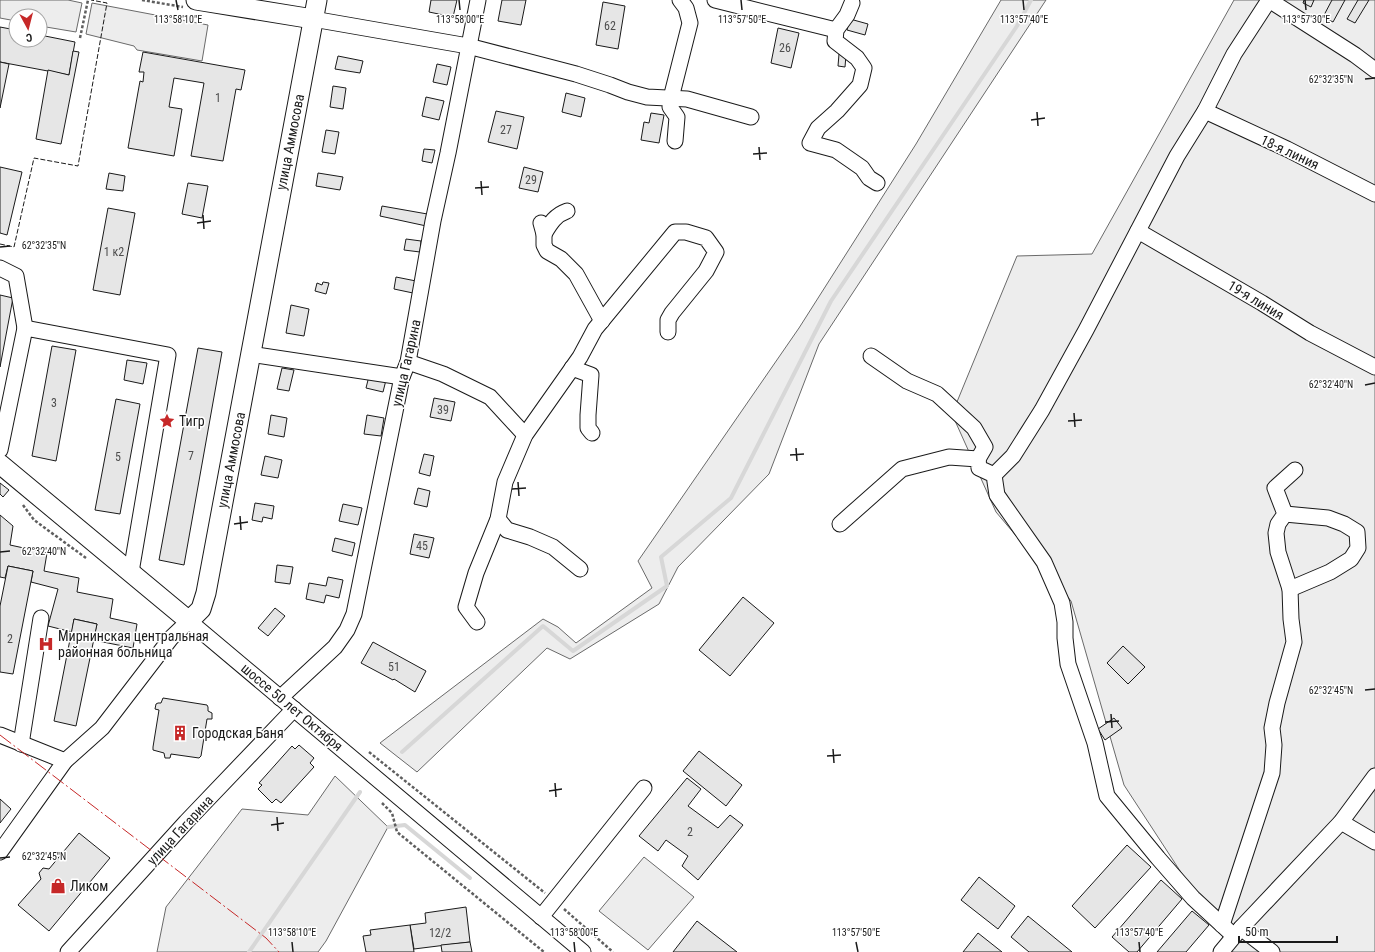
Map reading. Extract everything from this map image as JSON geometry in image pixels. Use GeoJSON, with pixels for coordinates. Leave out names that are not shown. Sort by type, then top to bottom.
{"type":"FeatureCollection","features":[{"type":"Feature","properties":{"kind":"main road"},"geometry":{"type":"LineString","coordinates":[[196,0],[313,19]]}},
{"type":"Feature","properties":{"kind":"main road","name":"улица Аммосова"},"geometry":{"type":"LineString","coordinates":[[189,620],[201,609],[206,593],[317,0]]}},
{"type":"Feature","properties":{"kind":"main road","name":"шоссе 50 лет Октября"},"geometry":{"type":"LineString","coordinates":[[0,464],[189,620]]}},
{"type":"Feature","properties":{"kind":"street","name":"улица Гагарина"},"geometry":{"type":"LineString","coordinates":[[280,698],[320,663],[335,647],[347,630],[354,614],[402,377],[408,362],[433,220],[448,153],[478,0]]}},
{"type":"Feature","properties":{"kind":"street"},"geometry":{"type":"LineString","coordinates":[[675,141],[677,117],[670,106],[670,98],[690,23],[686,8],[680,0]]}},
{"type":"Feature","properties":{"kind":"street"},"geometry":{"type":"LineString","coordinates":[[715,0],[836,30]]}},
{"type":"Feature","properties":{"kind":"street"},"geometry":{"type":"LineString","coordinates":[[994,476],[1013,456],[1042,410],[1086,330],[1177,156],[1204,111],[1234,54],[1269,0],[1355,55],[1375,70]]}},
{"type":"Feature","properties":{"kind":"street"},"geometry":{"type":"LineString","coordinates":[[852,3],[847,15],[836,30],[835,41],[857,58],[864,68],[863,75],[860,85],[837,111],[818,128],[810,143],[836,150],[862,168],[869,178],[877,183]]}},
{"type":"Feature","properties":{"kind":"street"},"geometry":{"type":"LineString","coordinates":[[313,19],[468,46],[576,74],[647,97],[687,99],[751,117]]}},
{"type":"Feature","properties":{"kind":"street","name":"18-я линия"},"geometry":{"type":"LineString","coordinates":[[1204,111],[1287,149],[1375,194]]}},
{"type":"Feature","properties":{"kind":"street"},"geometry":{"type":"LineString","coordinates":[[567,211],[561,213],[542,229],[544,245],[547,251],[561,259],[576,274],[602,321]]}},
{"type":"Feature","properties":{"kind":"street","name":"19-я линия"},"geometry":{"type":"LineString","coordinates":[[1138,231],[1262,303],[1310,333],[1375,367]]}},
{"type":"Feature","properties":{"kind":"street"},"geometry":{"type":"LineString","coordinates":[[477,622],[466,607],[476,573],[498,519],[505,482],[525,435],[580,357],[595,329],[675,232],[686,232],[706,238],[716,252],[706,271],[672,313],[668,320],[668,332]]}},
{"type":"Feature","properties":{"kind":"street"},"geometry":{"type":"LineString","coordinates":[[0,268],[16,276],[25,328],[0,450]]}},
{"type":"Feature","properties":{"kind":"street"},"geometry":{"type":"LineString","coordinates":[[25,328],[168,355],[131,572]]}},
{"type":"Feature","properties":{"kind":"street"},"geometry":{"type":"LineString","coordinates":[[250,354],[402,377]]}},
{"type":"Feature","properties":{"kind":"street"},"geometry":{"type":"LineString","coordinates":[[871,356],[907,381],[937,394],[974,428],[985,446],[978,459],[979,468],[994,476]]}},
{"type":"Feature","properties":{"kind":"street"},"geometry":{"type":"LineString","coordinates":[[408,362],[443,374],[490,396],[525,435]]}},
{"type":"Feature","properties":{"kind":"street"},"geometry":{"type":"LineString","coordinates":[[572,368],[591,375],[588,428],[592,433]]}},
{"type":"Feature","properties":{"kind":"street"},"geometry":{"type":"LineString","coordinates":[[840,524],[902,469],[949,457],[978,459]]}},
{"type":"Feature","properties":{"kind":"street"},"geometry":{"type":"LineString","coordinates":[[1285,514],[1275,488],[1295,470]]}},
{"type":"Feature","properties":{"kind":"street"},"geometry":{"type":"LineString","coordinates":[[994,476],[997,495],[1044,562],[1062,603],[1068,664],[1095,743],[1107,796],[1193,898],[1222,925],[1238,932],[1272,952]]}},
{"type":"Feature","properties":{"kind":"street"},"geometry":{"type":"LineString","coordinates":[[1222,925],[1272,773],[1274,745],[1272,728],[1277,703],[1294,642],[1291,619],[1290,589],[1278,552],[1276,533],[1278,524],[1285,514]]}},
{"type":"Feature","properties":{"kind":"street"},"geometry":{"type":"LineString","coordinates":[[1285,514],[1328,518],[1344,524],[1357,532],[1358,548],[1352,559],[1330,572],[1290,589]]}},
{"type":"Feature","properties":{"kind":"street"},"geometry":{"type":"LineString","coordinates":[[498,519],[507,530],[530,537],[553,548],[580,569]]}},
{"type":"Feature","properties":{"kind":"street"},"geometry":{"type":"LineString","coordinates":[[21,744],[41,618]]}},
{"type":"Feature","properties":{"kind":"street","name":"шоссе 50 лет Октября"},"geometry":{"type":"LineString","coordinates":[[189,620],[583,952]]}},
{"type":"Feature","properties":{"kind":"street","name":"улица Аммосова"},"geometry":{"type":"LineString","coordinates":[[0,852],[65,761],[102,728],[171,638],[189,620]]}},
{"type":"Feature","properties":{"kind":"street","name":"улица Гагарина"},"geometry":{"type":"LineString","coordinates":[[68,952],[186,822],[294,709]]}},
{"type":"Feature","properties":{"kind":"street"},"geometry":{"type":"LineString","coordinates":[[0,734],[65,761]]}},
{"type":"Feature","properties":{"kind":"street"},"geometry":{"type":"LineString","coordinates":[[1221,952],[1342,822],[1375,776]]}},
{"type":"Feature","properties":{"kind":"street"},"geometry":{"type":"LineString","coordinates":[[541,917],[644,788]]}},
{"type":"Feature","properties":{"kind":"street"},"geometry":{"type":"LineString","coordinates":[[1342,822],[1375,842]]}},
{"type":"Feature","properties":{"kind":"path"},"geometry":{"type":"LineString","coordinates":[[80,38],[88,0]]}},
{"type":"Feature","properties":{"kind":"path"},"geometry":{"type":"LineString","coordinates":[[364,748],[555,901],[613,952]]}},
{"type":"Feature","properties":{"kind":"path"},"geometry":{"type":"LineString","coordinates":[[392,813],[397,832],[544,952]]}},
{"type":"Feature","properties":{"kind":"shaded area"},"geometry":{"type":"Polygon","coordinates":[[[0,0],[68,0],[82,3],[76,32],[48,27],[48,8],[8,8],[8,20],[0,18],[0,0]]]}},
{"type":"Feature","properties":{"kind":"shaded area"},"geometry":{"type":"Polygon","coordinates":[[[1001,0],[1046,0],[819,344],[769,474],[678,567],[659,604],[570,659],[547,648],[417,772],[380,743],[543,619],[558,627],[576,643],[652,588],[638,561],[799,328],[916,144],[1001,0]]]}},
{"type":"Feature","properties":{"kind":"shaded area"},"geometry":{"type":"Polygon","coordinates":[[[1234,0],[1375,0],[1375,952],[1233,952],[1124,785],[1071,601],[996,512],[952,414],[1017,256],[1092,254],[1234,0]]]}},
{"type":"Feature","properties":{"kind":"shaded area"},"geometry":{"type":"Polygon","coordinates":[[[92,3],[208,25],[202,61],[137,50],[134,46],[86,34],[92,3]]]}},
{"type":"Feature","properties":{"kind":"shaded area"},"geometry":{"type":"Polygon","coordinates":[[[335,776],[388,827],[326,941],[318,952],[157,952],[166,907],[242,809],[308,815],[335,776]]]}},
{"type":"Feature","properties":{"kind":"shaded area"},"geometry":{"type":"Polygon","coordinates":[[[644,857],[694,897],[648,950],[599,911],[644,857]]]}},
{"type":"Feature","properties":{"kind":"building"},"geometry":{"type":"Polygon","coordinates":[[[431,0],[457,0],[453,17],[429,12],[431,0]]]}},
{"type":"Feature","properties":{"kind":"building"},"geometry":{"type":"Polygon","coordinates":[[[502,0],[526,0],[521,25],[498,21],[502,0]]]}},
{"type":"Feature","properties":{"kind":"building"},"geometry":{"type":"Polygon","coordinates":[[[1304,0],[1314,0],[1311,7],[1303,3],[1304,0]]]}},
{"type":"Feature","properties":{"kind":"building"},"geometry":{"type":"Polygon","coordinates":[[[1332,0],[1345,0],[1333,22],[1323,17],[1332,0]]]}},
{"type":"Feature","properties":{"kind":"building"},"geometry":{"type":"Polygon","coordinates":[[[1358,0],[1369,0],[1355,23],[1347,19],[1358,0]]]}},
{"type":"Feature","properties":{"kind":"building"},"geometry":{"type":"Polygon","coordinates":[[[603,2],[625,6],[618,49],[596,45],[603,2]]]}},
{"type":"Feature","properties":{"kind":"building"},"geometry":{"type":"Polygon","coordinates":[[[850,19],[868,24],[865,35],[847,30],[850,19]]]}},
{"type":"Feature","properties":{"kind":"building"},"geometry":{"type":"Polygon","coordinates":[[[0,27],[8,28],[8,48],[48,48],[48,37],[75,42],[69,75],[0,62],[0,27]]]}},
{"type":"Feature","properties":{"kind":"building"},"geometry":{"type":"Polygon","coordinates":[[[778,28],[799,33],[791,68],[771,63],[778,28]]]}},
{"type":"Feature","properties":{"kind":"building"},"geometry":{"type":"Polygon","coordinates":[[[73,51],[79,52],[61,144],[36,139],[48,70],[69,75],[73,51]]]}},
{"type":"Feature","properties":{"kind":"building"},"geometry":{"type":"Polygon","coordinates":[[[143,52],[245,70],[241,90],[236,89],[223,161],[191,156],[204,83],[174,78],[169,107],[182,109],[174,156],[128,148],[140,81],[143,82],[144,72],[139,72],[143,52]]]}},
{"type":"Feature","properties":{"kind":"building"},"geometry":{"type":"Polygon","coordinates":[[[839,54],[846,55],[845,67],[838,66],[839,54]]]}},
{"type":"Feature","properties":{"kind":"building"},"geometry":{"type":"Polygon","coordinates":[[[338,56],[363,61],[360,73],[335,69],[338,56]]]}},
{"type":"Feature","properties":{"kind":"building"},"geometry":{"type":"Polygon","coordinates":[[[0,62],[9,64],[0,108],[0,62]]]}},
{"type":"Feature","properties":{"kind":"building"},"geometry":{"type":"Polygon","coordinates":[[[437,64],[451,67],[447,85],[433,82],[437,64]]]}},
{"type":"Feature","properties":{"kind":"building"},"geometry":{"type":"Polygon","coordinates":[[[333,86],[346,88],[343,109],[330,107],[333,86]]]}},
{"type":"Feature","properties":{"kind":"building"},"geometry":{"type":"Polygon","coordinates":[[[566,93],[585,98],[581,117],[562,112],[566,93]]]}},
{"type":"Feature","properties":{"kind":"building"},"geometry":{"type":"Polygon","coordinates":[[[426,97],[444,101],[439,120],[422,116],[426,97]]]}},
{"type":"Feature","properties":{"kind":"building"},"geometry":{"type":"Polygon","coordinates":[[[496,111],[524,117],[517,149],[488,142],[496,111]]]}},
{"type":"Feature","properties":{"kind":"building"},"geometry":{"type":"Polygon","coordinates":[[[651,113],[664,115],[659,143],[641,140],[644,122],[649,123],[651,113]]]}},
{"type":"Feature","properties":{"kind":"building"},"geometry":{"type":"Polygon","coordinates":[[[326,130],[339,132],[335,154],[322,152],[326,130]]]}},
{"type":"Feature","properties":{"kind":"building"},"geometry":{"type":"Polygon","coordinates":[[[424,149],[435,150],[432,163],[422,161],[424,149]]]}},
{"type":"Feature","properties":{"kind":"building"},"geometry":{"type":"Polygon","coordinates":[[[0,167],[22,172],[7,235],[0,233],[0,167]]]}},
{"type":"Feature","properties":{"kind":"building"},"geometry":{"type":"Polygon","coordinates":[[[524,167],[543,172],[538,192],[519,188],[524,167]]]}},
{"type":"Feature","properties":{"kind":"building"},"geometry":{"type":"Polygon","coordinates":[[[109,173],[125,176],[123,191],[106,189],[109,173]]]}},
{"type":"Feature","properties":{"kind":"building"},"geometry":{"type":"Polygon","coordinates":[[[318,173],[343,177],[340,190],[316,186],[318,173]]]}},
{"type":"Feature","properties":{"kind":"building"},"geometry":{"type":"Polygon","coordinates":[[[188,183],[208,186],[202,218],[182,214],[188,183]]]}},
{"type":"Feature","properties":{"kind":"building"},"geometry":{"type":"Polygon","coordinates":[[[382,206],[433,215],[431,227],[380,216],[382,206]]]}},
{"type":"Feature","properties":{"kind":"building"},"geometry":{"type":"Polygon","coordinates":[[[108,208],[135,213],[120,295],[93,290],[108,208]]]}},
{"type":"Feature","properties":{"kind":"building"},"geometry":{"type":"Polygon","coordinates":[[[406,239],[421,241],[420,252],[404,250],[406,239]]]}},
{"type":"Feature","properties":{"kind":"building"},"geometry":{"type":"Polygon","coordinates":[[[396,277],[416,281],[413,293],[394,289],[396,277]]]}},
{"type":"Feature","properties":{"kind":"building"},"geometry":{"type":"Polygon","coordinates":[[[323,282],[329,283],[326,294],[315,291],[317,283],[322,285],[323,282]]]}},
{"type":"Feature","properties":{"kind":"building"},"geometry":{"type":"Polygon","coordinates":[[[0,295],[13,298],[0,367],[0,295]]]}},
{"type":"Feature","properties":{"kind":"building"},"geometry":{"type":"Polygon","coordinates":[[[291,305],[309,309],[304,336],[286,333],[291,305]]]}},
{"type":"Feature","properties":{"kind":"building"},"geometry":{"type":"Polygon","coordinates":[[[52,346],[76,350],[56,461],[32,456],[52,346]]]}},
{"type":"Feature","properties":{"kind":"building"},"geometry":{"type":"Polygon","coordinates":[[[198,348],[222,352],[184,565],[159,560],[198,348]]]}},
{"type":"Feature","properties":{"kind":"building"},"geometry":{"type":"Polygon","coordinates":[[[127,360],[147,363],[143,384],[124,380],[127,360]]]}},
{"type":"Feature","properties":{"kind":"building"},"geometry":{"type":"Polygon","coordinates":[[[282,368],[294,370],[289,391],[277,389],[282,368]]]}},
{"type":"Feature","properties":{"kind":"building"},"geometry":{"type":"Polygon","coordinates":[[[369,376],[386,380],[383,392],[366,388],[369,376]]]}},
{"type":"Feature","properties":{"kind":"building"},"geometry":{"type":"Polygon","coordinates":[[[434,398],[455,402],[451,421],[430,417],[434,398]]]}},
{"type":"Feature","properties":{"kind":"building"},"geometry":{"type":"Polygon","coordinates":[[[116,399],[140,404],[120,514],[95,510],[116,399]]]}},
{"type":"Feature","properties":{"kind":"building"},"geometry":{"type":"Polygon","coordinates":[[[271,415],[287,418],[284,437],[268,434],[271,415]]]}},
{"type":"Feature","properties":{"kind":"building"},"geometry":{"type":"Polygon","coordinates":[[[367,415],[384,418],[381,436],[364,434],[367,415]]]}},
{"type":"Feature","properties":{"kind":"building"},"geometry":{"type":"Polygon","coordinates":[[[424,454],[434,456],[430,476],[419,473],[424,454]]]}},
{"type":"Feature","properties":{"kind":"building"},"geometry":{"type":"Polygon","coordinates":[[[265,456],[282,460],[278,478],[261,475],[265,456]]]}},
{"type":"Feature","properties":{"kind":"building"},"geometry":{"type":"Polygon","coordinates":[[[0,483],[9,490],[3,497],[0,494],[0,483]]]}},
{"type":"Feature","properties":{"kind":"building"},"geometry":{"type":"Polygon","coordinates":[[[418,488],[430,491],[427,507],[414,504],[418,488]]]}},
{"type":"Feature","properties":{"kind":"building"},"geometry":{"type":"Polygon","coordinates":[[[255,503],[274,506],[272,519],[263,517],[262,522],[252,520],[255,503]]]}},
{"type":"Feature","properties":{"kind":"building"},"geometry":{"type":"Polygon","coordinates":[[[343,504],[362,508],[358,525],[339,521],[343,504]]]}},
{"type":"Feature","properties":{"kind":"building"},"geometry":{"type":"Polygon","coordinates":[[[0,515],[13,526],[10,545],[47,553],[44,571],[79,578],[77,592],[113,599],[110,618],[137,624],[133,648],[93,640],[97,624],[74,619],[72,632],[48,626],[58,589],[31,582],[33,571],[8,566],[5,578],[0,577],[0,515]]]}},
{"type":"Feature","properties":{"kind":"building"},"geometry":{"type":"Polygon","coordinates":[[[414,534],[434,538],[429,558],[410,554],[414,534]]]}},
{"type":"Feature","properties":{"kind":"building"},"geometry":{"type":"Polygon","coordinates":[[[335,538],[355,543],[352,556],[332,551],[335,538]]]}},
{"type":"Feature","properties":{"kind":"building"},"geometry":{"type":"Polygon","coordinates":[[[277,565],[293,567],[290,584],[275,582],[277,565]]]}},
{"type":"Feature","properties":{"kind":"building"},"geometry":{"type":"Polygon","coordinates":[[[8,566],[33,571],[13,674],[0,672],[0,606],[8,566]]]}},
{"type":"Feature","properties":{"kind":"building"},"geometry":{"type":"Polygon","coordinates":[[[328,577],[343,580],[339,598],[326,595],[324,603],[306,599],[309,583],[326,586],[328,577]]]}},
{"type":"Feature","properties":{"kind":"building"},"geometry":{"type":"Polygon","coordinates":[[[743,597],[774,623],[730,676],[699,650],[743,597]]]}},
{"type":"Feature","properties":{"kind":"building"},"geometry":{"type":"Polygon","coordinates":[[[275,608],[285,616],[268,636],[258,628],[275,608]]]}},
{"type":"Feature","properties":{"kind":"building"},"geometry":{"type":"Polygon","coordinates":[[[74,619],[97,624],[76,726],[54,721],[74,619]]]}},
{"type":"Feature","properties":{"kind":"building"},"geometry":{"type":"Polygon","coordinates":[[[373,642],[426,671],[415,692],[394,679],[393,680],[361,663],[373,642]]]}},
{"type":"Feature","properties":{"kind":"building"},"geometry":{"type":"Polygon","coordinates":[[[1123,646],[1145,667],[1128,684],[1107,663],[1123,646]]]}},
{"type":"Feature","properties":{"kind":"building","name":"Городская Баня"},"geometry":{"type":"Polygon","coordinates":[[[163,698],[207,705],[208,711],[212,713],[212,719],[207,719],[201,756],[199,758],[171,754],[170,758],[165,758],[164,753],[153,750],[159,710],[155,709],[156,704],[161,703],[163,698]]]}},
{"type":"Feature","properties":{"kind":"building"},"geometry":{"type":"Polygon","coordinates":[[[1114,718],[1122,728],[1105,740],[1098,729],[1114,718]]]}},
{"type":"Feature","properties":{"kind":"building"},"geometry":{"type":"Polygon","coordinates":[[[299,745],[314,758],[310,763],[314,767],[281,803],[276,799],[272,803],[258,789],[262,785],[259,783],[292,746],[295,749],[299,745]]]}},
{"type":"Feature","properties":{"kind":"building"},"geometry":{"type":"Polygon","coordinates":[[[699,751],[742,785],[726,806],[683,771],[699,751]]]}},
{"type":"Feature","properties":{"kind":"building"},"geometry":{"type":"Polygon","coordinates":[[[687,778],[701,789],[688,806],[718,828],[730,815],[743,825],[698,880],[682,866],[688,856],[666,840],[658,851],[639,836],[687,778]]]}},
{"type":"Feature","properties":{"kind":"building"},"geometry":{"type":"Polygon","coordinates":[[[0,799],[11,809],[0,823],[0,799]]]}},
{"type":"Feature","properties":{"kind":"building"},"geometry":{"type":"Polygon","coordinates":[[[79,833],[110,858],[49,931],[18,905],[41,879],[39,873],[43,868],[49,869],[79,833]]]}},
{"type":"Feature","properties":{"kind":"building"},"geometry":{"type":"Polygon","coordinates":[[[1127,845],[1151,867],[1095,928],[1072,906],[1127,845]]]}},
{"type":"Feature","properties":{"kind":"building"},"geometry":{"type":"Polygon","coordinates":[[[979,877],[1015,906],[998,929],[961,900],[979,877]]]}},
{"type":"Feature","properties":{"kind":"building"},"geometry":{"type":"Polygon","coordinates":[[[1161,880],[1182,899],[1137,952],[1129,952],[1112,937],[1161,880]]]}},
{"type":"Feature","properties":{"kind":"building"},"geometry":{"type":"Polygon","coordinates":[[[466,907],[470,942],[414,949],[410,925],[426,923],[425,913],[466,907]]]}},
{"type":"Feature","properties":{"kind":"building"},"geometry":{"type":"Polygon","coordinates":[[[1192,911],[1209,925],[1186,952],[1157,952],[1192,911]]]}},
{"type":"Feature","properties":{"kind":"building"},"geometry":{"type":"Polygon","coordinates":[[[1028,916],[1072,952],[1029,952],[1011,937],[1028,916]]]}},
{"type":"Feature","properties":{"kind":"building"},"geometry":{"type":"Polygon","coordinates":[[[697,921],[737,952],[673,952],[697,921]]]}},
{"type":"Feature","properties":{"kind":"building"},"geometry":{"type":"Polygon","coordinates":[[[410,925],[414,952],[366,952],[363,936],[371,935],[370,930],[410,925]]]}},
{"type":"Feature","properties":{"kind":"building"},"geometry":{"type":"Polygon","coordinates":[[[978,933],[1002,952],[963,952],[978,933]]]}},
{"type":"Feature","properties":{"kind":"building"},"geometry":{"type":"Polygon","coordinates":[[[470,942],[472,952],[442,952],[441,945],[470,942]]]}},
{"type":"Feature","properties":{"kind":"waterway"},"geometry":{"type":"LineString","coordinates":[[402,752],[543,626],[573,651],[667,586],[661,557],[731,498],[831,301],[1017,26],[1031,0]]}},
{"type":"Feature","properties":{"kind":"waterway"},"geometry":{"type":"LineString","coordinates":[[249,952],[360,792]]}},
{"type":"Feature","properties":{"kind":"waterway"},"geometry":{"type":"LineString","coordinates":[[388,827],[405,825],[470,878]]}},
{"type":"Feature","properties":{"kind":"fence"},"geometry":{"type":"LineString","coordinates":[[0,244],[14,247],[34,158],[78,166],[107,3],[91,0]]}},
{"type":"Feature","properties":{"kind":"power"},"geometry":{"type":"LineString","coordinates":[[0,735],[266,938],[279,952]]}},
{"type":"Feature","properties":{"kind":"place","name":"Тигр"},"geometry":{"type":"Point","coordinates":[167,421]}},
{"type":"Feature","properties":{"kind":"place","name":"Мирнинская центральная районная больница"},"geometry":{"type":"Point","coordinates":[46,644]}},
{"type":"Feature","properties":{"kind":"place","name":"Городская Баня"},"geometry":{"type":"Point","coordinates":[180,733]}},
{"type":"Feature","properties":{"kind":"place","name":"Ликом"},"geometry":{"type":"Point","coordinates":[58,886]}}]}
